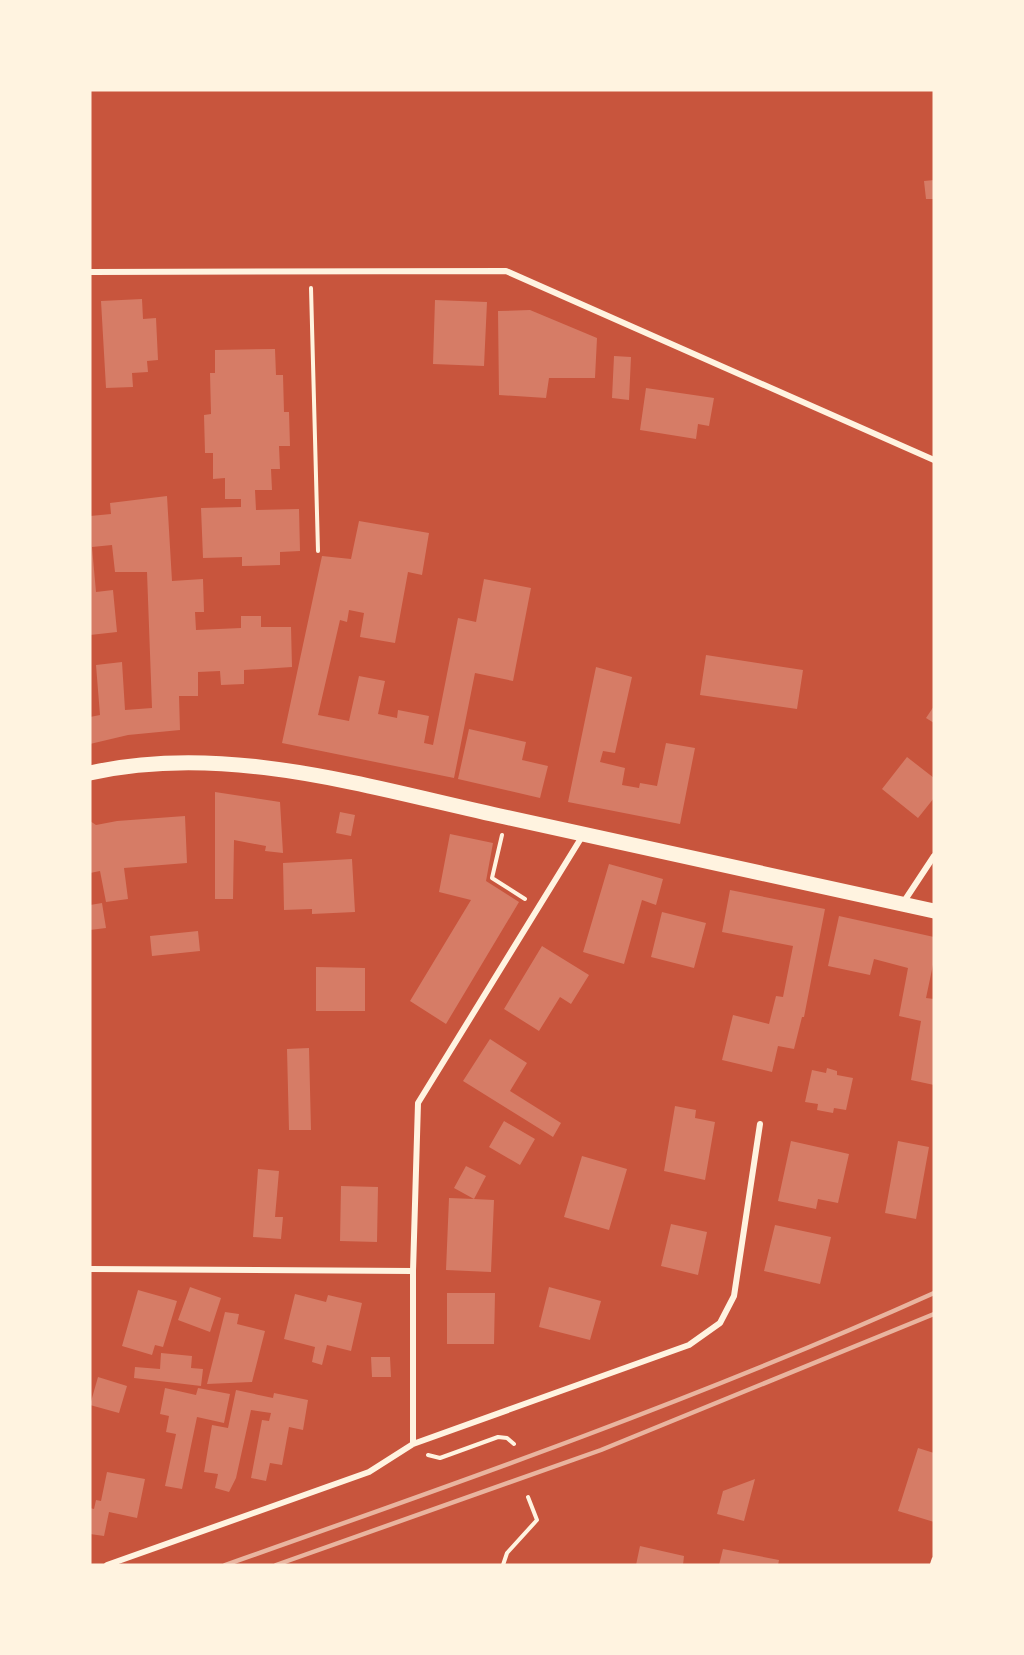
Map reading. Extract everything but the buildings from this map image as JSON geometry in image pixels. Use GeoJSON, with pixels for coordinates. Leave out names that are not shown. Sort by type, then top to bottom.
{"type":"FeatureCollection","features":[{"type":"Feature","properties":{"kind":"main road"},"geometry":{"type":"LineString","coordinates":[[90,773],[163,764],[257,767],[370,786],[934,911]]}},
{"type":"Feature","properties":{"kind":"street"},"geometry":{"type":"LineString","coordinates":[[90,272],[506,271],[934,460]]}},
{"type":"Feature","properties":{"kind":"street"},"geometry":{"type":"LineString","coordinates":[[414,1444],[413,1271],[418,1103],[584,832]]}},
{"type":"Feature","properties":{"kind":"street"},"geometry":{"type":"LineString","coordinates":[[903,904],[934,856]]}},
{"type":"Feature","properties":{"kind":"street"},"geometry":{"type":"LineString","coordinates":[[106,1565],[369,1472],[414,1444],[689,1345],[720,1323],[734,1296],[760,1124]]}},
{"type":"Feature","properties":{"kind":"street"},"geometry":{"type":"LineString","coordinates":[[90,1269],[413,1271]]}},
{"type":"Feature","properties":{"kind":"lane"},"geometry":{"type":"LineString","coordinates":[[932,1565],[934,1559]]}},
{"type":"Feature","properties":{"kind":"path"},"geometry":{"type":"LineString","coordinates":[[310,271],[318,551]]}},
{"type":"Feature","properties":{"kind":"path"},"geometry":{"type":"LineString","coordinates":[[506,817],[492,878],[539,908]]}},
{"type":"Feature","properties":{"kind":"path"},"geometry":{"type":"LineString","coordinates":[[414,1444],[430,1457],[440,1458],[498,1437],[507,1438],[514,1444]]}},
{"type":"Feature","properties":{"kind":"path"},"geometry":{"type":"LineString","coordinates":[[503,1565],[507,1553],[537,1520],[528,1497]]}},
{"type":"Feature","properties":{"kind":"railway"},"geometry":{"type":"LineString","coordinates":[[225,1565],[671,1403],[934,1293]]}},
{"type":"Feature","properties":{"kind":"railway"},"geometry":{"type":"LineString","coordinates":[[276,1565],[601,1450],[934,1314]]}}]}
